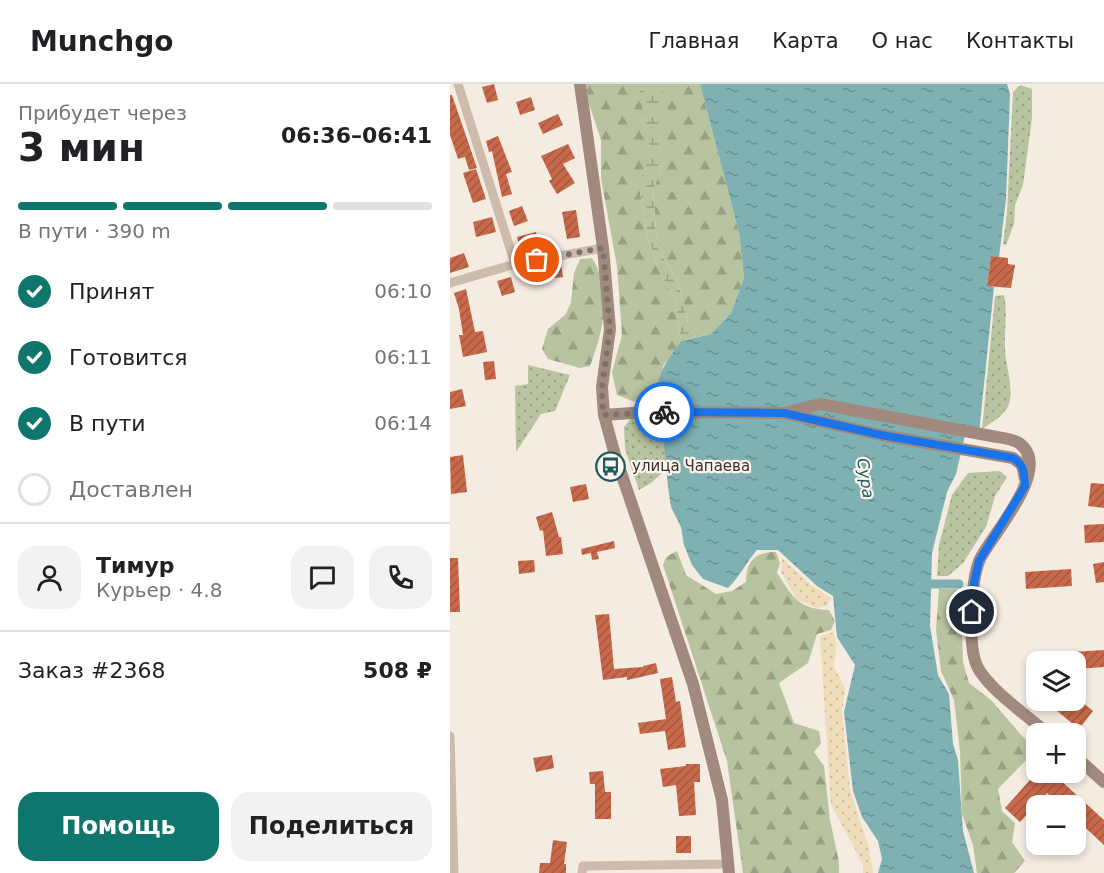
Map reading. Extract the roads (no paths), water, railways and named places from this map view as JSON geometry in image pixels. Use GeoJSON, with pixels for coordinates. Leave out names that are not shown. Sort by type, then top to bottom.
{"type":"FeatureCollection","features":[{"type":"Feature","properties":{"kind":"main road"},"geometry":{"type":"LineString","coordinates":[[580,84],[603,248],[610,329],[602,387],[603,415],[693,684],[722,800],[729,868]]}},
{"type":"Feature","properties":{"kind":"main road"},"geometry":{"type":"LineString","coordinates":[[784,413],[820,404],[997,437],[1019,444],[1028,454],[1030,471],[1025,486],[979,561],[974,583],[972,642],[978,667],[987,680],[1036,723]]}},
{"type":"Feature","properties":{"kind":"main road"},"geometry":{"type":"LineString","coordinates":[[603,415],[646,412],[784,413],[881,435],[1013,458],[1019,461],[1024,472],[1025,486]]}},
{"type":"Feature","properties":{"kind":"main road"},"geometry":{"type":"LineString","coordinates":[[1086,766],[1104,782]]}},
{"type":"Feature","properties":{"kind":"street"},"geometry":{"type":"LineString","coordinates":[[458,84],[515,264]]}},
{"type":"Feature","properties":{"kind":"street"},"geometry":{"type":"LineString","coordinates":[[450,283],[515,264],[603,248]]}},
{"type":"Feature","properties":{"kind":"street"},"geometry":{"type":"LineString","coordinates":[[450,736],[454,873]]}},
{"type":"Feature","properties":{"kind":"street"},"geometry":{"type":"LineString","coordinates":[[583,869],[729,868]]}},
{"type":"Feature","properties":{"kind":"water","name":"Сура"},"geometry":{"type":"Polygon","coordinates":[[[700,84],[1007,84],[1010,94],[1006,199],[999,257],[991,256],[987,285],[994,287],[979,433],[966,431],[956,474],[947,492],[932,553],[930,626],[938,675],[949,694],[953,744],[958,760],[963,831],[974,873],[878,873],[882,859],[878,841],[862,817],[853,791],[844,712],[855,665],[837,637],[833,596],[817,586],[778,550],[757,550],[728,588],[703,579],[692,565],[684,545],[681,527],[671,507],[668,487],[658,394],[659,378],[666,362],[681,341],[711,334],[731,313],[744,278],[739,233],[700,84]]]}},
{"type":"Feature","properties":{"kind":"waterway"},"geometry":{"type":"LineString","coordinates":[[932,584],[959,584]]}},
{"type":"Feature","properties":{"kind":"place","name":"улица Чапаева"},"geometry":{"type":"Point","coordinates":[611,466]}}]}
